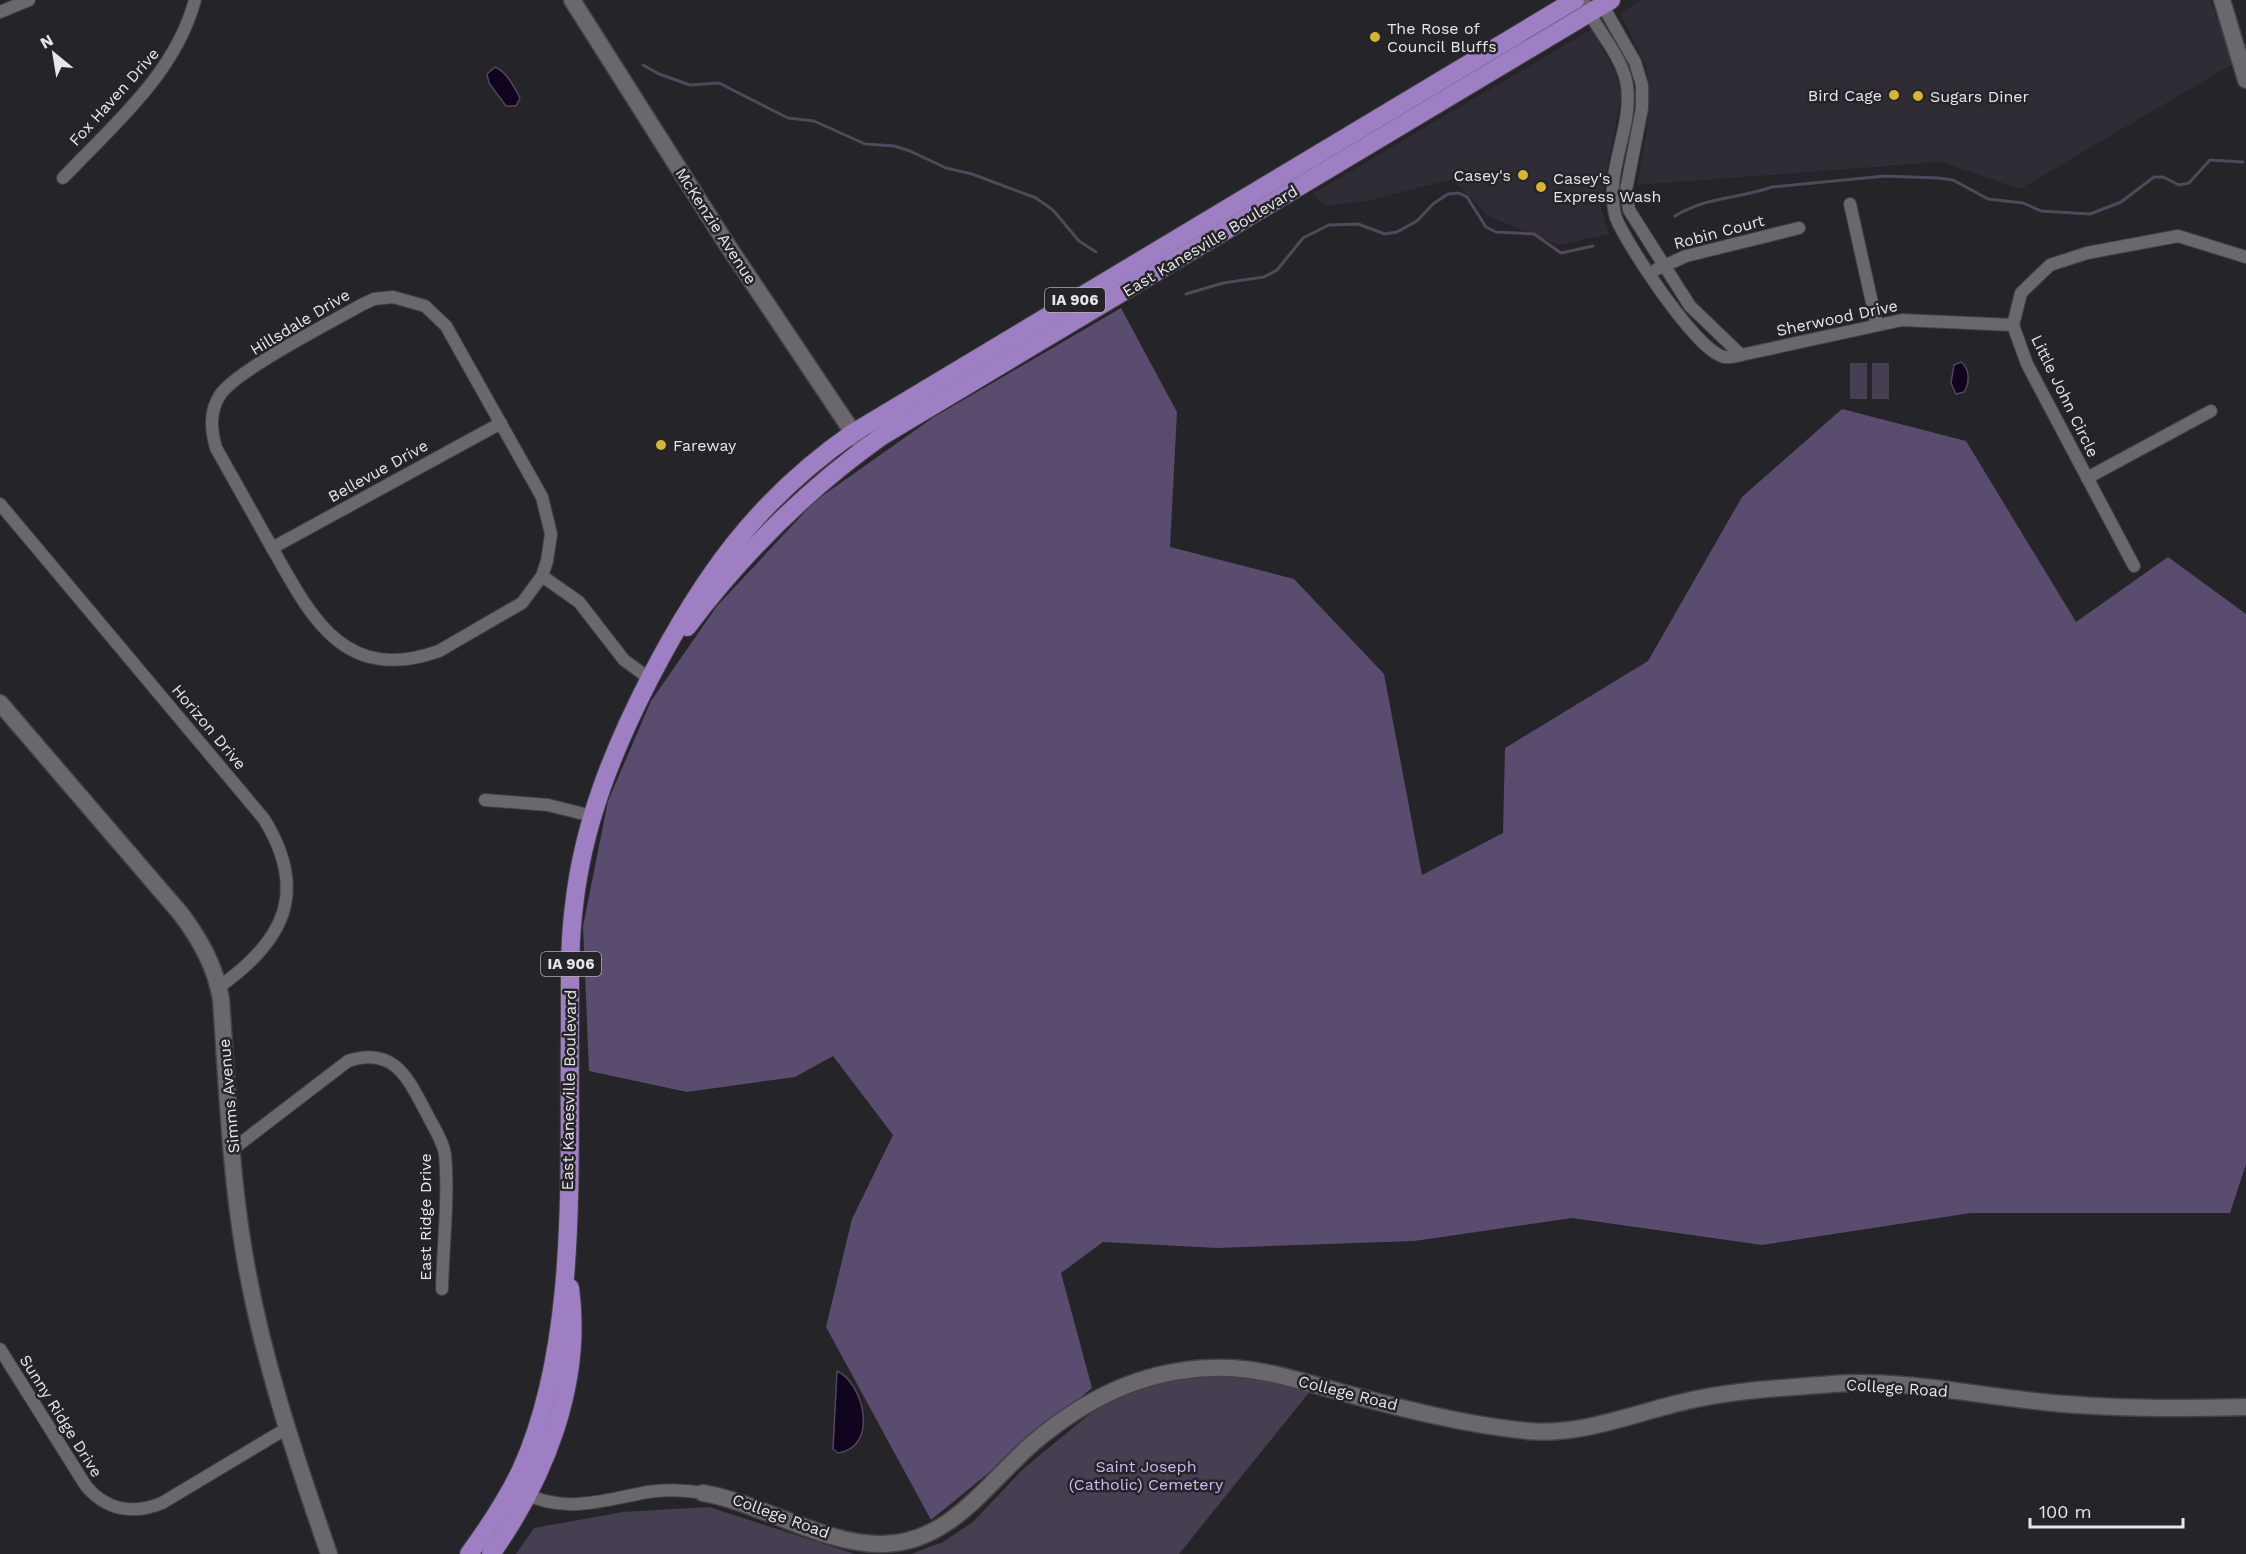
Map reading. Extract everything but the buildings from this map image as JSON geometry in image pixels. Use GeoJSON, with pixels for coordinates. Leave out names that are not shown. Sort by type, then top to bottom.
{"type":"FeatureCollection","features":[{"type":"Feature","properties":{"kind":"main road","name":"East Kanesville Boulevard"},"geometry":{"type":"LineString","coordinates":[[491,1554],[519,1491],[548,1387],[555,1356],[567,1263],[572,923],[579,872],[592,816],[616,748],[691,601],[749,524],[800,474],[853,433],[1575,0]]}},
{"type":"Feature","properties":{"kind":"main road","name":"East Kanesville Boulevard"},"geometry":{"type":"LineString","coordinates":[[650,679],[696,616],[772,526],[864,449],[907,420],[1597,4]]}},
{"type":"Feature","properties":{"kind":"main road","name":"East Kanesville Boulevard"},"geometry":{"type":"LineString","coordinates":[[469,1554],[519,1491]]}},
{"type":"Feature","properties":{"kind":"street"},"geometry":{"type":"LineString","coordinates":[[0,12],[30,0]]}},
{"type":"Feature","properties":{"kind":"street","name":"Fox Haven Drive"},"geometry":{"type":"LineString","coordinates":[[63,178],[164,70],[183,37],[195,0]]}},
{"type":"Feature","properties":{"kind":"street","name":"McKenzie Avenue"},"geometry":{"type":"LineString","coordinates":[[572,0],[726,243],[864,449]]}},
{"type":"Feature","properties":{"kind":"street"},"geometry":{"type":"LineString","coordinates":[[2222,0],[2246,80]]}},
{"type":"Feature","properties":{"kind":"street"},"geometry":{"type":"LineString","coordinates":[[1597,4],[1640,76],[1642,108],[1626,195],[1635,222],[1696,314],[1741,356]]}},
{"type":"Feature","properties":{"kind":"street","name":"Sherwood Drive"},"geometry":{"type":"LineString","coordinates":[[1597,4],[1626,78],[1627,107],[1613,182],[1612,201],[1619,225],[1677,314],[1699,339],[1718,355],[1728,358],[1741,356],[1902,320],[2013,325]]}},
{"type":"Feature","properties":{"kind":"street"},"geometry":{"type":"LineString","coordinates":[[1850,204],[1877,325]]}},
{"type":"Feature","properties":{"kind":"street","name":"Robin Court"},"geometry":{"type":"LineString","coordinates":[[1650,273],[1686,256],[1799,228]]}},
{"type":"Feature","properties":{"kind":"street","name":"Little John Circle"},"geometry":{"type":"LineString","coordinates":[[2134,566],[2027,364],[2013,325],[2021,293],[2050,265],[2087,253],[2178,236],[2246,256]]}},
{"type":"Feature","properties":{"kind":"street","name":"Hillsdale Drive"},"geometry":{"type":"LineString","coordinates":[[400,297],[419,303],[437,315],[542,497],[550,523],[550,546],[542,576],[532,591],[515,608],[438,651],[423,657],[396,660],[362,654],[338,642],[321,628],[308,611],[272,548],[216,448],[211,425],[215,405],[234,380],[361,305],[374,299],[400,297]]}},
{"type":"Feature","properties":{"kind":"street"},"geometry":{"type":"LineString","coordinates":[[2088,478],[2211,411]]}},
{"type":"Feature","properties":{"kind":"street","name":"Bellevue Drive"},"geometry":{"type":"LineString","coordinates":[[272,548],[501,423]]}},
{"type":"Feature","properties":{"kind":"street","name":"Horizon Drive"},"geometry":{"type":"LineString","coordinates":[[0,504],[264,819],[276,837],[283,856],[286,879],[285,903],[280,921],[272,938],[258,957],[219,987]]}},
{"type":"Feature","properties":{"kind":"street"},"geometry":{"type":"LineString","coordinates":[[542,576],[579,602],[624,660],[650,679]]}},
{"type":"Feature","properties":{"kind":"street","name":"Simms Avenue"},"geometry":{"type":"LineString","coordinates":[[0,703],[181,914],[208,955],[219,987],[243,1242],[253,1296],[289,1427],[329,1554]]}},
{"type":"Feature","properties":{"kind":"street"},"geometry":{"type":"LineString","coordinates":[[485,800],[548,805],[592,816]]}},
{"type":"Feature","properties":{"kind":"street","name":"East Ridge Drive"},"geometry":{"type":"LineString","coordinates":[[233,1149],[348,1061],[364,1057],[391,1062],[405,1074],[445,1151],[442,1289]]}},
{"type":"Feature","properties":{"kind":"street","name":"Sunny Ridge Drive"},"geometry":{"type":"LineString","coordinates":[[0,1349],[86,1486],[102,1502],[114,1508],[142,1510],[162,1503],[289,1427]]}},
{"type":"Feature","properties":{"kind":"street","name":"College Road"},"geometry":{"type":"LineString","coordinates":[[519,1491],[561,1505],[575,1506],[668,1490],[703,1492],[726,1497],[853,1541],[900,1543],[932,1532],[948,1523],[966,1509],[1038,1440],[1098,1398],[1151,1375],[1213,1367],[1258,1371],[1412,1409],[1529,1431],[1578,1429],[1689,1400],[1720,1395],[1858,1383],[2130,1409],[2246,1407]]}},
{"type":"Feature","properties":{"kind":"shaded area"},"geometry":{"type":"Polygon","coordinates":[[[1641,0],[2210,0],[2234,63],[2020,189],[1941,162],[1637,185],[1647,129],[1649,87],[1646,67],[1620,13],[1641,0]]]}},
{"type":"Feature","properties":{"kind":"shaded area"},"geometry":{"type":"Polygon","coordinates":[[[1592,29],[1616,74],[1621,97],[1600,205],[1609,234],[1558,245],[1488,216],[1452,179],[1367,201],[1325,206],[1312,194],[1592,29]]]}},
{"type":"Feature","properties":{"kind":"shaded area"},"geometry":{"type":"Polygon","coordinates":[[[495,67],[507,76],[518,94],[520,98],[516,106],[506,106],[489,83],[487,74],[495,67]]]}},
{"type":"Feature","properties":{"kind":"shaded area"},"geometry":{"type":"Polygon","coordinates":[[[1121,308],[1177,412],[1170,547],[1294,579],[1384,674],[1422,875],[1503,833],[1505,748],[1648,661],[1742,497],[1842,409],[1966,441],[2076,622],[2168,557],[2246,614],[2246,1164],[2230,1213],[1971,1213],[1762,1245],[1572,1218],[1414,1241],[1217,1248],[1103,1242],[1061,1273],[1092,1388],[931,1520],[826,1327],[852,1219],[893,1135],[833,1056],[795,1077],[687,1092],[589,1071],[583,926],[608,801],[651,701],[717,606],[815,501],[934,417],[1121,308]]]}},
{"type":"Feature","properties":{"kind":"shaded area"},"geometry":{"type":"Polygon","coordinates":[[[1961,362],[1966,368],[1968,380],[1964,392],[1956,394],[1951,383],[1954,365],[1961,362]]]}},
{"type":"Feature","properties":{"kind":"shaded area"},"geometry":{"type":"Polygon","coordinates":[[[837,1371],[846,1377],[854,1388],[863,1414],[863,1427],[859,1439],[851,1448],[838,1453],[833,1449],[837,1371]]]}},
{"type":"Feature","properties":{"kind":"green space"},"geometry":{"type":"Polygon","coordinates":[[[1850,363],[1867,363],[1867,399],[1850,399],[1850,363]]]}},
{"type":"Feature","properties":{"kind":"green space"},"geometry":{"type":"Polygon","coordinates":[[[1872,363],[1889,363],[1889,399],[1872,399],[1872,363]]]}},
{"type":"Feature","properties":{"kind":"green space","name":"Saint Joseph (Catholic) Cemetery"},"geometry":{"type":"Polygon","coordinates":[[[1236,1368],[1315,1385],[1179,1554],[911,1554],[943,1542],[973,1522],[1022,1470],[1126,1384],[1236,1368]]]}},
{"type":"Feature","properties":{"kind":"green space"},"geometry":{"type":"Polygon","coordinates":[[[709,1507],[855,1554],[516,1554],[534,1528],[623,1512],[709,1507]]]}},
{"type":"Feature","properties":{"kind":"waterway"},"geometry":{"type":"LineString","coordinates":[[643,65],[659,74],[690,85],[719,83],[788,118],[814,121],[865,144],[894,146],[910,151],[946,168],[972,174],[1036,198],[1053,210],[1079,241],[1096,252]]}},
{"type":"Feature","properties":{"kind":"waterway"},"geometry":{"type":"LineString","coordinates":[[1675,216],[1711,201],[1772,187],[1885,176],[1953,180],[1988,199],[2023,203],[2041,211],[2090,214],[2121,202],[2154,177],[2163,177],[2179,185],[2189,183],[2210,160],[2243,162]]}},
{"type":"Feature","properties":{"kind":"waterway"},"geometry":{"type":"LineString","coordinates":[[1186,294],[1223,283],[1264,277],[1277,270],[1303,238],[1329,225],[1358,224],[1385,234],[1397,232],[1417,221],[1433,204],[1448,194],[1459,193],[1467,197],[1486,227],[1496,232],[1534,234],[1561,253],[1593,246]]}},
{"type":"Feature","properties":{"kind":"place","name":"The Rose of Council Bluffs"},"geometry":{"type":"Point","coordinates":[1375,37]}},
{"type":"Feature","properties":{"kind":"place","name":"Bird Cage"},"geometry":{"type":"Point","coordinates":[1894,95]}},
{"type":"Feature","properties":{"kind":"place","name":"Sugars Diner"},"geometry":{"type":"Point","coordinates":[1918,96]}},
{"type":"Feature","properties":{"kind":"place","name":"Casey's"},"geometry":{"type":"Point","coordinates":[1523,175]}},
{"type":"Feature","properties":{"kind":"place","name":"Casey's Express Wash"},"geometry":{"type":"Point","coordinates":[1541,187]}},
{"type":"Feature","properties":{"kind":"place","name":"Fareway"},"geometry":{"type":"Point","coordinates":[661,445]}}]}
